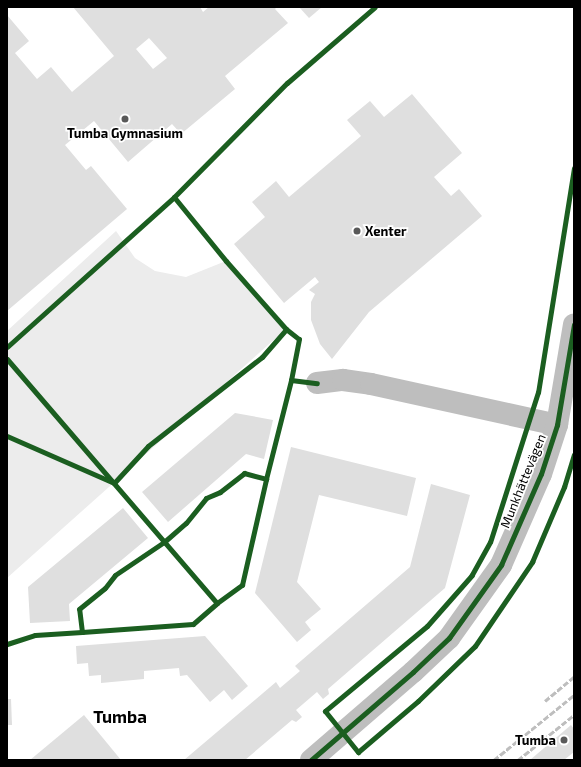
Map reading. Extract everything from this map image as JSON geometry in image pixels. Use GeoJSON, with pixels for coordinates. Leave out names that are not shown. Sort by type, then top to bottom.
{"type":"FeatureCollection","features":[{"type":"Feature","properties":{"kind":"street","name":"Munkhättevägen"},"geometry":{"type":"LineString","coordinates":[[311,760],[413,672],[449,638],[501,565],[541,474],[556,425],[574,324]]}},
{"type":"Feature","properties":{"kind":"street","name":"Munkhättevägen"},"geometry":{"type":"LineString","coordinates":[[317,382],[343,380],[371,384],[556,425]]}},
{"type":"Feature","properties":{"kind":"shaded area"},"geometry":{"type":"Polygon","coordinates":[[[116,231],[135,258],[155,271],[186,277],[226,261],[286,329],[7,578],[7,331],[116,231]]]}},
{"type":"Feature","properties":{"kind":"building","name":"Tumba Gymnasium"},"geometry":{"type":"Polygon","coordinates":[[[73,7],[200,7],[203,12],[209,7],[277,7],[275,9],[288,23],[225,76],[235,89],[181,134],[172,124],[128,162],[94,121],[65,145],[86,170],[91,166],[127,209],[7,311],[7,15],[29,41],[15,53],[37,79],[51,67],[72,92],[114,56],[73,7]],[[149,38],[136,49],[153,69],[167,58],[149,38]]]}},
{"type":"Feature","properties":{"kind":"building"},"geometry":{"type":"Polygon","coordinates":[[[299,7],[322,7],[309,18],[299,7]]]}},
{"type":"Feature","properties":{"kind":"building","name":"Xenter"},"geometry":{"type":"Polygon","coordinates":[[[412,94],[462,153],[434,177],[451,196],[459,189],[482,216],[369,312],[332,359],[320,344],[311,320],[311,302],[315,294],[309,290],[319,282],[315,277],[284,303],[234,244],[265,217],[252,202],[276,181],[289,197],[361,136],[347,120],[370,101],[384,117],[412,94]]]}},
{"type":"Feature","properties":{"kind":"building"},"geometry":{"type":"Polygon","coordinates":[[[235,413],[273,420],[264,459],[246,454],[168,522],[142,492],[235,413]]]}},
{"type":"Feature","properties":{"kind":"building"},"geometry":{"type":"Polygon","coordinates":[[[291,447],[416,478],[407,516],[319,495],[297,582],[321,609],[305,622],[311,630],[297,642],[255,593],[291,447]]]}},
{"type":"Feature","properties":{"kind":"building"},"geometry":{"type":"Polygon","coordinates":[[[431,484],[470,495],[445,588],[328,689],[329,694],[323,699],[317,692],[296,710],[302,717],[296,722],[292,720],[245,760],[184,760],[276,682],[280,688],[300,671],[295,666],[410,567],[431,484]]]}},
{"type":"Feature","properties":{"kind":"building"},"geometry":{"type":"Polygon","coordinates":[[[123,508],[148,538],[69,604],[70,621],[30,623],[28,587],[123,508]]]}},
{"type":"Feature","properties":{"kind":"building"},"geometry":{"type":"Polygon","coordinates":[[[205,636],[248,686],[232,700],[224,690],[210,702],[187,675],[180,676],[179,668],[144,671],[144,679],[101,683],[101,675],[89,676],[88,663],[77,664],[76,646],[205,636]]]}},
{"type":"Feature","properties":{"kind":"building"},"geometry":{"type":"Polygon","coordinates":[[[7,699],[11,699],[12,725],[7,725],[7,699]]]}},
{"type":"Feature","properties":{"kind":"building"},"geometry":{"type":"Polygon","coordinates":[[[84,715],[121,760],[30,760],[84,715]]]}},
{"type":"Feature","properties":{"kind":"building","name":"Tumba"},"geometry":{"type":"Polygon","coordinates":[[[571,725],[574,729],[574,752],[564,760],[530,760],[571,725]]]}},
{"type":"Feature","properties":{"kind":"railway"},"geometry":{"type":"LineString","coordinates":[[545,701],[574,677]]}},
{"type":"Feature","properties":{"kind":"railway"},"geometry":{"type":"LineString","coordinates":[[494,760],[574,695]]}},
{"type":"Feature","properties":{"kind":"railway"},"geometry":{"type":"LineString","coordinates":[[518,760],[574,715]]}},
{"type":"Feature","properties":{"kind":"cycle path"},"geometry":{"type":"LineString","coordinates":[[7,347],[174,197],[287,83],[375,7]]}},
{"type":"Feature","properties":{"kind":"cycle path"},"geometry":{"type":"LineString","coordinates":[[574,168],[538,392],[490,542],[472,575],[427,626],[325,711],[358,752],[418,701],[475,646],[532,562],[564,487],[574,455]]}},
{"type":"Feature","properties":{"kind":"cycle path"},"geometry":{"type":"LineString","coordinates":[[174,197],[226,261],[286,329],[299,339],[291,380]]}},
{"type":"Feature","properties":{"kind":"cycle path"},"geometry":{"type":"LineString","coordinates":[[311,760],[413,672],[449,638],[501,565],[541,474],[557,425],[574,324]]}},
{"type":"Feature","properties":{"kind":"cycle path"},"geometry":{"type":"LineString","coordinates":[[7,436],[114,483],[148,446],[262,357],[286,329]]}},
{"type":"Feature","properties":{"kind":"cycle path"},"geometry":{"type":"LineString","coordinates":[[7,359],[217,603]]}},
{"type":"Feature","properties":{"kind":"cycle path"},"geometry":{"type":"LineString","coordinates":[[7,644],[35,635],[82,632],[79,609],[105,588],[115,575],[164,542],[186,523],[206,498],[220,492],[244,473],[266,479],[291,380],[317,383]]}},
{"type":"Feature","properties":{"kind":"cycle path"},"geometry":{"type":"LineString","coordinates":[[82,632],[193,624],[217,603],[242,585],[266,479]]}},
{"type":"Feature","properties":{"kind":"place","name":"Tumba Gymnasium"},"geometry":{"type":"Point","coordinates":[125,119]}},
{"type":"Feature","properties":{"kind":"place","name":"Xenter"},"geometry":{"type":"Point","coordinates":[357,231]}},
{"type":"Feature","properties":{"kind":"place","name":"Tumba"},"geometry":{"type":"Point","coordinates":[564,740]}},
{"type":"Feature","properties":{"kind":"district","name":"Tumba"},"geometry":{"type":"Point","coordinates":[120,717]}}]}
